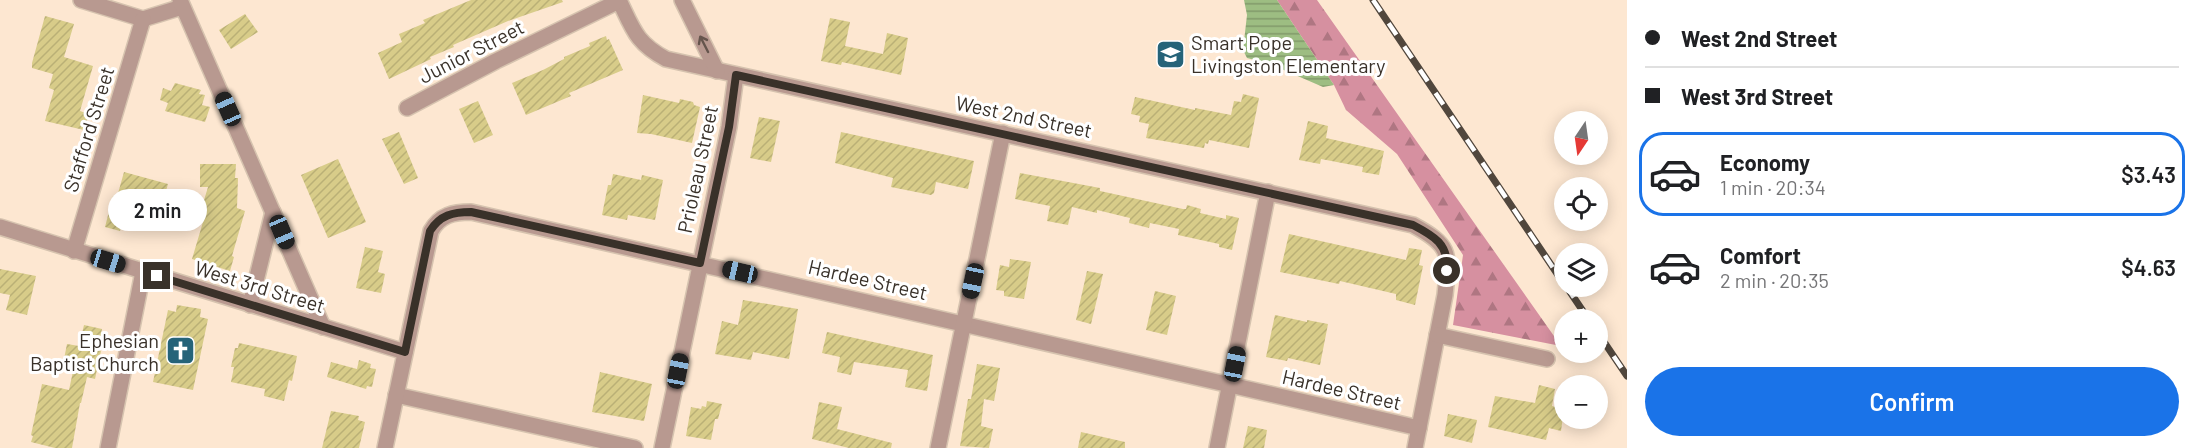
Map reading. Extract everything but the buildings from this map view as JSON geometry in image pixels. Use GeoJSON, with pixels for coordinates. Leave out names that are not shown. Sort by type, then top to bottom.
{"type":"FeatureCollection","features":[{"type":"Feature","properties":{"kind":"street"},"geometry":{"type":"LineString","coordinates":[[81,0],[143,19],[181,3],[323,327]]}},
{"type":"Feature","properties":{"kind":"street","name":"West 2nd Street"},"geometry":{"type":"LineString","coordinates":[[619,0],[636,37],[649,50],[666,59],[1413,225],[1430,234],[1442,246],[1448,257],[1437,335]]}},
{"type":"Feature","properties":{"kind":"street","name":"Junior Street"},"geometry":{"type":"LineString","coordinates":[[406,108],[619,0]]}},
{"type":"Feature","properties":{"kind":"street"},"geometry":{"type":"LineString","coordinates":[[682,0],[717,71]]}},
{"type":"Feature","properties":{"kind":"street","name":"Stafford Street"},"geometry":{"type":"LineString","coordinates":[[74,250],[143,19]]}},
{"type":"Feature","properties":{"kind":"street","name":"Prioleau Street"},"geometry":{"type":"LineString","coordinates":[[662,448],[729,127],[736,75]]}},
{"type":"Feature","properties":{"kind":"street"},"geometry":{"type":"LineString","coordinates":[[938,448],[1003,133]]}},
{"type":"Feature","properties":{"kind":"street"},"geometry":{"type":"LineString","coordinates":[[1217,448],[1268,192]]}},
{"type":"Feature","properties":{"kind":"street"},"geometry":{"type":"LineString","coordinates":[[250,305],[273,212]]}},
{"type":"Feature","properties":{"kind":"street","name":"Hardee Street"},"geometry":{"type":"LineString","coordinates":[[405,352],[430,231],[437,221],[448,215],[471,212],[1419,428]]}},
{"type":"Feature","properties":{"kind":"street","name":"West 3rd Street"},"geometry":{"type":"LineString","coordinates":[[0,227],[405,352]]}},
{"type":"Feature","properties":{"kind":"street"},"geometry":{"type":"LineString","coordinates":[[108,448],[142,272]]}},
{"type":"Feature","properties":{"kind":"street"},"geometry":{"type":"LineString","coordinates":[[1415,448],[1437,335],[1547,358]]}},
{"type":"Feature","properties":{"kind":"street"},"geometry":{"type":"LineString","coordinates":[[385,448],[405,352]]}},
{"type":"Feature","properties":{"kind":"street"},"geometry":{"type":"LineString","coordinates":[[396,395],[635,448]]}},
{"type":"Feature","properties":{"kind":"green space"},"geometry":{"type":"Polygon","coordinates":[[[1277,0],[1317,0],[1554,336],[1554,345],[1453,325],[1463,255],[1397,154],[1346,110],[1334,85],[1277,0]]]}},
{"type":"Feature","properties":{"kind":"shaded area"},"geometry":{"type":"Polygon","coordinates":[[[1244,0],[1277,0],[1334,85],[1323,87],[1270,64],[1247,58],[1243,50],[1247,15],[1244,0]]]}},
{"type":"Feature","properties":{"kind":"railway"},"geometry":{"type":"LineString","coordinates":[[1373,0],[1554,269]]}},
{"type":"Feature","properties":{"kind":"railway"},"geometry":{"type":"LineString","coordinates":[[1573,297],[1582,309]]}},
{"type":"Feature","properties":{"kind":"railway"},"geometry":{"type":"LineString","coordinates":[[1608,348],[1627,376]]}},
{"type":"Feature","properties":{"kind":"place","name":"Smart Pope Livingston Elementary"},"geometry":{"type":"Point","coordinates":[1170,54]}},
{"type":"Feature","properties":{"kind":"place","name":"Ephesian Baptist Church"},"geometry":{"type":"Point","coordinates":[180,351]}},
{"type":"Feature","properties":{"kind":"route"},"geometry":{"type":"LineString","coordinates":[[157,276],[405,352],[430,231],[437,221],[448,215],[471,212],[700,263],[729,127],[736,75],[1413,225],[1430,234],[1442,246],[1448,257],[1447,271]]}}]}
